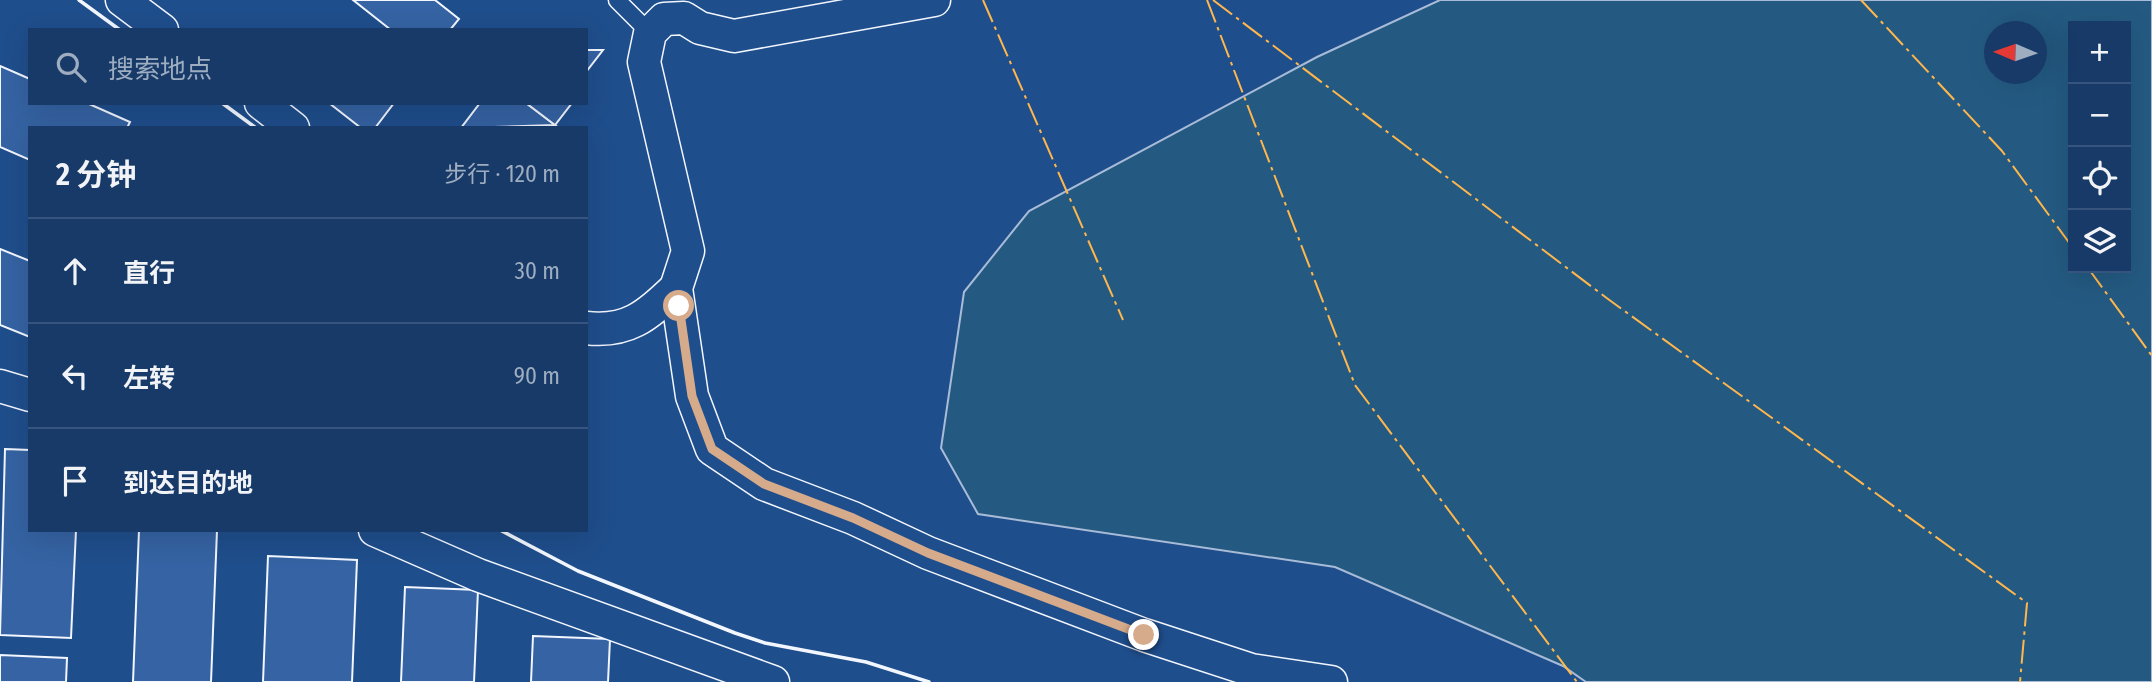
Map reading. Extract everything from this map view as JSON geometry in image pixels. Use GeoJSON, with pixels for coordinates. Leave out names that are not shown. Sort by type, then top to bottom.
{"type":"FeatureCollection","features":[{"type":"Feature","properties":{"kind":"street"},"geometry":{"type":"LineString","coordinates":[[122,0],[159,28]]}},
{"type":"Feature","properties":{"kind":"street"},"geometry":{"type":"LineString","coordinates":[[934,0],[734,36],[700,28],[684,18],[664,19],[650,33],[644,62],[688,251],[676,288],[692,396],[712,449],[764,484],[853,518],[928,553],[1144,635],[1251,670],[1331,682]]}},
{"type":"Feature","properties":{"kind":"street"},"geometry":{"type":"LineString","coordinates":[[264,105],[290,126]]}},
{"type":"Feature","properties":{"kind":"street"},"geometry":{"type":"LineString","coordinates":[[588,328],[610,331],[644,317],[676,288]]}},
{"type":"Feature","properties":{"kind":"street"},"geometry":{"type":"LineString","coordinates":[[0,386],[28,394]]}},
{"type":"Feature","properties":{"kind":"street"},"geometry":{"type":"LineString","coordinates":[[380,532],[478,575],[774,682]]}},
{"type":"Feature","properties":{"kind":"lane"},"geometry":{"type":"LineString","coordinates":[[617,0],[650,33]]}},
{"type":"Feature","properties":{"kind":"shaded area"},"geometry":{"type":"Polygon","coordinates":[[[1440,0],[2152,0],[2152,682],[1586,682],[1563,666],[1335,567],[978,514],[941,448],[964,292],[1029,211],[1317,57],[1440,0]]]}},
{"type":"Feature","properties":{"kind":"building"},"geometry":{"type":"Polygon","coordinates":[[[353,0],[435,0],[459,19],[452,28],[388,28],[353,0]]]}},
{"type":"Feature","properties":{"kind":"building"},"geometry":{"type":"Polygon","coordinates":[[[588,50],[603,50],[588,69],[588,50]]]}},
{"type":"Feature","properties":{"kind":"building"},"geometry":{"type":"Polygon","coordinates":[[[0,66],[28,78],[28,105],[92,105],[130,122],[128,126],[28,126],[28,159],[0,147],[0,66]]]}},
{"type":"Feature","properties":{"kind":"building"},"geometry":{"type":"Polygon","coordinates":[[[332,105],[392,105],[377,126],[358,126],[332,105]]]}},
{"type":"Feature","properties":{"kind":"building"},"geometry":{"type":"Polygon","coordinates":[[[478,105],[529,105],[555,125],[524,126],[463,126],[478,105]]]}},
{"type":"Feature","properties":{"kind":"building"},"geometry":{"type":"Polygon","coordinates":[[[529,105],[570,105],[555,125],[529,105]]]}},
{"type":"Feature","properties":{"kind":"building"},"geometry":{"type":"Polygon","coordinates":[[[0,249],[28,260],[28,336],[0,325],[0,249]]]}},
{"type":"Feature","properties":{"kind":"building"},"geometry":{"type":"Polygon","coordinates":[[[5,449],[28,450],[28,532],[76,532],[71,638],[0,635],[5,449]]]}},
{"type":"Feature","properties":{"kind":"building"},"geometry":{"type":"Polygon","coordinates":[[[139,532],[217,532],[211,682],[133,682],[139,532]]]}},
{"type":"Feature","properties":{"kind":"building"},"geometry":{"type":"Polygon","coordinates":[[[268,556],[357,560],[352,682],[263,682],[268,556]]]}},
{"type":"Feature","properties":{"kind":"building"},"geometry":{"type":"Polygon","coordinates":[[[405,587],[478,590],[474,682],[401,682],[405,587]]]}},
{"type":"Feature","properties":{"kind":"building"},"geometry":{"type":"Polygon","coordinates":[[[533,636],[610,639],[608,682],[531,682],[533,636]]]}},
{"type":"Feature","properties":{"kind":"building"},"geometry":{"type":"Polygon","coordinates":[[[0,655],[67,658],[66,682],[0,682],[0,655]]]}},
{"type":"Feature","properties":{"kind":"wall"},"geometry":{"type":"LineString","coordinates":[[79,0],[117,28]]}},
{"type":"Feature","properties":{"kind":"wall"},"geometry":{"type":"LineString","coordinates":[[225,105],[253,126]]}},
{"type":"Feature","properties":{"kind":"wall"},"geometry":{"type":"LineString","coordinates":[[504,532],[578,571],[735,633],[765,643],[866,662],[929,682]]}},
{"type":"Feature","properties":{"kind":"power"},"geometry":{"type":"LineString","coordinates":[[983,0],[1123,320]]}},
{"type":"Feature","properties":{"kind":"power"},"geometry":{"type":"LineString","coordinates":[[1207,0],[1355,385],[1577,682]]}},
{"type":"Feature","properties":{"kind":"power"},"geometry":{"type":"LineString","coordinates":[[1213,0],[1608,299],[2027,603],[2020,682]]}},
{"type":"Feature","properties":{"kind":"power"},"geometry":{"type":"LineString","coordinates":[[1861,0],[2002,151],[2068,241]]}},
{"type":"Feature","properties":{"kind":"power"},"geometry":{"type":"LineString","coordinates":[[2092,273],[2152,356]]}},
{"type":"Feature","properties":{"kind":"route"},"geometry":{"type":"LineString","coordinates":[[679,306],[692,396],[712,449],[764,484],[853,518],[928,553],[1144,635]]}}]}
